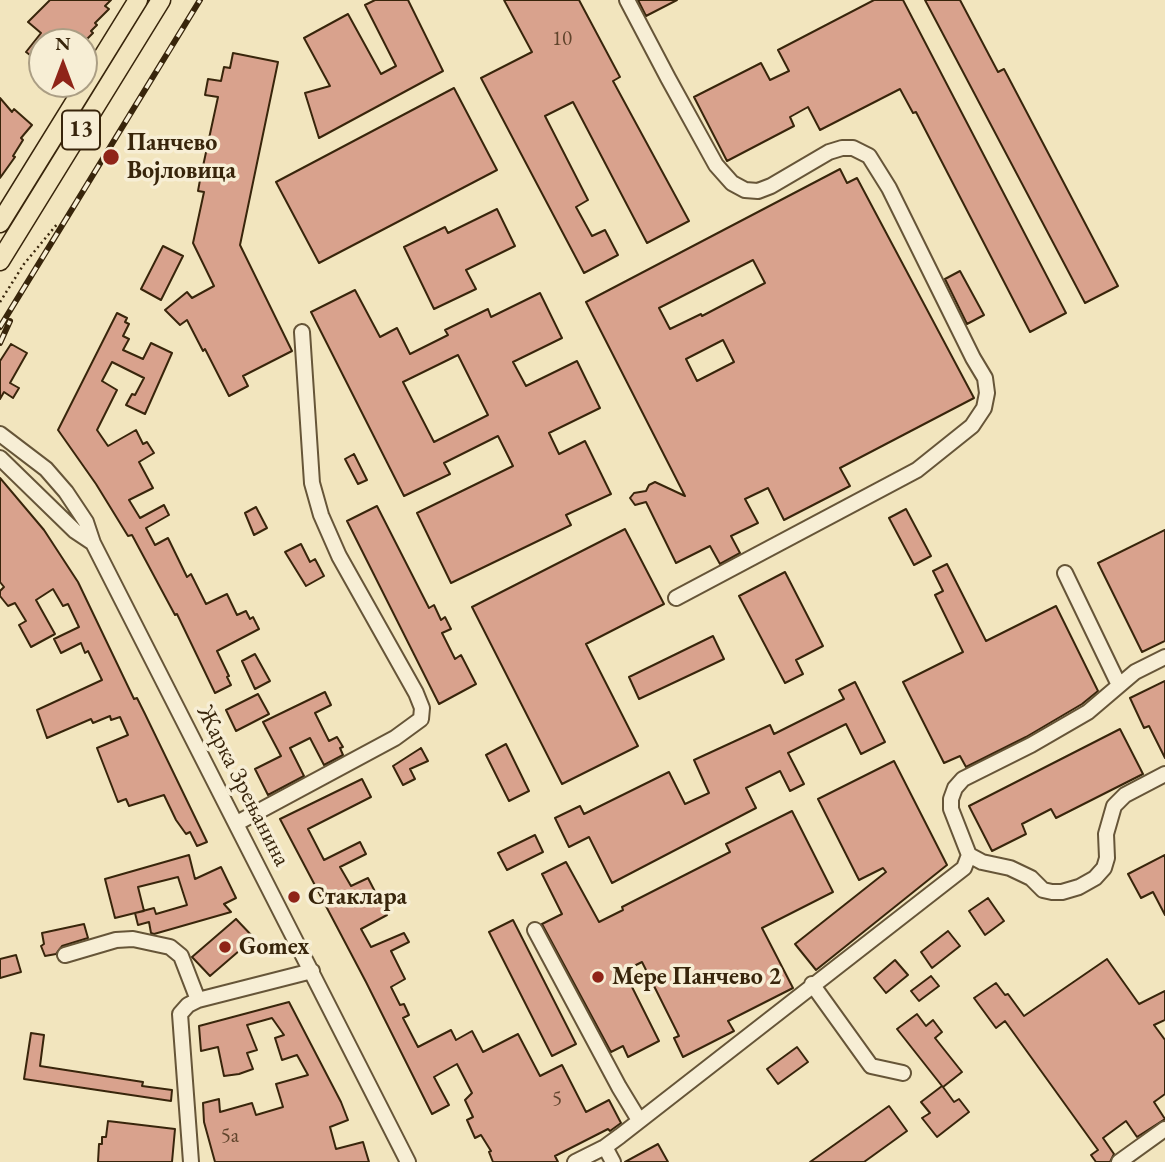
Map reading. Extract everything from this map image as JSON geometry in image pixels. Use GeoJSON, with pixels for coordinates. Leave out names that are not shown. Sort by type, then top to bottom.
{"type":"FeatureCollection","features":[{"type":"Feature","properties":{"kind":"main road","name":"13"},"geometry":{"type":"LineString","coordinates":[[0,223],[7,203],[138,0]]}},
{"type":"Feature","properties":{"kind":"main road","name":"13"},"geometry":{"type":"LineString","coordinates":[[0,261],[161,0]]}},
{"type":"Feature","properties":{"kind":"street"},"geometry":{"type":"LineString","coordinates":[[627,0],[716,165],[732,184],[745,190],[758,191],[829,152],[842,148],[853,148],[869,156],[889,188],[985,378],[987,393],[984,408],[972,426],[917,470],[676,598]]}},
{"type":"Feature","properties":{"kind":"street"},"geometry":{"type":"LineString","coordinates":[[237,823],[395,738],[418,723],[422,708],[339,556],[321,515],[312,483],[302,332]]}},
{"type":"Feature","properties":{"kind":"street","name":"Жарка Зрењанина"},"geometry":{"type":"LineString","coordinates":[[0,434],[46,469],[66,492],[86,522],[93,543],[408,1162]]}},
{"type":"Feature","properties":{"kind":"street","name":"Жарка Зрењанина"},"geometry":{"type":"LineString","coordinates":[[0,458],[75,531],[93,543]]}},
{"type":"Feature","properties":{"kind":"street"},"geometry":{"type":"LineString","coordinates":[[1065,573],[1119,685]]}},
{"type":"Feature","properties":{"kind":"street"},"geometry":{"type":"LineString","coordinates":[[1165,657],[1135,672],[1088,712],[1031,745],[963,779],[955,788],[951,809],[969,855],[982,862],[1010,867],[1031,878],[1043,890],[1062,892],[1095,878],[1104,868],[1107,858],[1106,834],[1114,806],[1125,795],[1165,774]]}},
{"type":"Feature","properties":{"kind":"street"},"geometry":{"type":"LineString","coordinates":[[575,1162],[620,1136],[964,868],[969,855]]}},
{"type":"Feature","properties":{"kind":"street"},"geometry":{"type":"LineString","coordinates":[[535,930],[639,1120]]}},
{"type":"Feature","properties":{"kind":"street"},"geometry":{"type":"LineString","coordinates":[[65,955],[117,940],[133,939],[170,947],[181,956],[198,1000]]}},
{"type":"Feature","properties":{"kind":"street"},"geometry":{"type":"LineString","coordinates":[[191,1162],[180,1014],[188,1005],[198,1000],[312,971]]}},
{"type":"Feature","properties":{"kind":"street"},"geometry":{"type":"LineString","coordinates":[[812,984],[871,1066],[903,1073]]}},
{"type":"Feature","properties":{"kind":"street"},"geometry":{"type":"LineString","coordinates":[[1119,1162],[1165,1129]]}},
{"type":"Feature","properties":{"kind":"street"},"geometry":{"type":"LineString","coordinates":[[605,1147],[613,1162]]}},
{"type":"Feature","properties":{"kind":"path"},"geometry":{"type":"LineString","coordinates":[[0,303],[24,264],[58,223]]}},
{"type":"Feature","properties":{"kind":"building"},"geometry":{"type":"Polygon","coordinates":[[[50,0],[111,0],[105,6],[109,9],[95,23],[97,25],[94,28],[35,28],[28,22],[50,0]]]}},
{"type":"Feature","properties":{"kind":"building"},"geometry":{"type":"Polygon","coordinates":[[[375,0],[408,0],[443,71],[319,138],[305,93],[330,86],[304,38],[348,14],[381,74],[396,66],[365,5],[375,0]]]}},
{"type":"Feature","properties":{"kind":"building"},"geometry":{"type":"Polygon","coordinates":[[[504,0],[579,0],[620,77],[613,81],[689,221],[647,243],[573,102],[545,116],[588,200],[576,207],[592,236],[605,230],[618,255],[584,273],[481,78],[532,52],[504,0]]]}},
{"type":"Feature","properties":{"kind":"building"},"geometry":{"type":"Polygon","coordinates":[[[638,0],[677,0],[646,16],[638,0]]]}},
{"type":"Feature","properties":{"kind":"building"},"geometry":{"type":"Polygon","coordinates":[[[874,0],[903,0],[1066,313],[1030,332],[916,112],[913,113],[900,89],[820,130],[808,107],[790,117],[794,126],[727,161],[694,97],[761,63],[770,80],[789,71],[778,50],[874,0]]]}},
{"type":"Feature","properties":{"kind":"building"},"geometry":{"type":"Polygon","coordinates":[[[925,0],[960,0],[998,72],[1004,69],[1118,286],[1085,303],[925,0]]]}},
{"type":"Feature","properties":{"kind":"building"},"geometry":{"type":"Polygon","coordinates":[[[233,53],[278,62],[240,245],[292,351],[243,376],[248,386],[229,396],[187,320],[180,325],[165,310],[187,292],[192,298],[214,286],[193,243],[204,192],[198,191],[218,97],[205,95],[208,79],[221,81],[224,67],[230,68],[233,53]]]}},
{"type":"Feature","properties":{"kind":"building"},"geometry":{"type":"Polygon","coordinates":[[[454,88],[497,170],[319,263],[276,182],[454,88]]]}},
{"type":"Feature","properties":{"kind":"building"},"geometry":{"type":"Polygon","coordinates":[[[0,98],[12,112],[14,109],[32,125],[21,138],[23,140],[13,156],[15,157],[0,178],[0,98]]]}},
{"type":"Feature","properties":{"kind":"building"},"geometry":{"type":"Polygon","coordinates":[[[840,169],[847,183],[857,178],[974,398],[840,468],[850,486],[784,520],[768,488],[745,499],[758,523],[731,536],[740,553],[720,564],[710,546],[676,563],[646,502],[635,505],[630,498],[634,493],[646,491],[649,485],[655,482],[685,496],[586,302],[840,169]],[[753,260],[659,308],[670,329],[701,314],[702,316],[765,283],[753,260]],[[723,340],[686,359],[697,381],[734,362],[723,340]]]}},
{"type":"Feature","properties":{"kind":"building"},"geometry":{"type":"Polygon","coordinates":[[[497,209],[515,246],[466,270],[476,289],[434,309],[404,247],[445,227],[448,233],[497,209]]]}},
{"type":"Feature","properties":{"kind":"building"},"geometry":{"type":"Polygon","coordinates":[[[163,246],[183,256],[161,300],[141,289],[163,246]]]}},
{"type":"Feature","properties":{"kind":"building"},"geometry":{"type":"Polygon","coordinates":[[[960,271],[984,315],[967,324],[945,279],[960,271]]]}},
{"type":"Feature","properties":{"kind":"building"},"geometry":{"type":"Polygon","coordinates":[[[355,290],[380,337],[397,328],[410,354],[448,335],[445,330],[488,309],[491,317],[540,293],[562,338],[513,362],[526,386],[577,361],[600,408],[549,433],[559,454],[585,441],[611,494],[566,515],[571,525],[451,583],[417,513],[513,466],[498,436],[444,463],[450,474],[404,496],[311,312],[355,290]],[[458,355],[403,382],[434,442],[488,415],[458,355]]]}},
{"type":"Feature","properties":{"kind":"building"},"geometry":{"type":"Polygon","coordinates":[[[117,313],[127,318],[125,322],[129,324],[123,336],[129,339],[123,350],[143,359],[151,343],[172,353],[145,414],[126,405],[144,378],[112,362],[102,381],[117,390],[97,430],[108,446],[136,430],[143,444],[147,442],[154,453],[139,462],[153,488],[129,500],[140,518],[164,505],[169,515],[146,528],[155,545],[168,538],[187,577],[191,574],[206,604],[227,594],[237,615],[246,611],[250,619],[253,617],[259,629],[217,651],[231,685],[215,693],[177,614],[175,615],[132,535],[128,536],[58,430],[117,313]]]}},
{"type":"Feature","properties":{"kind":"building"},"geometry":{"type":"Polygon","coordinates":[[[11,344],[27,353],[10,383],[19,388],[13,398],[4,392],[0,399],[0,361],[11,344]]]}},
{"type":"Feature","properties":{"kind":"building"},"geometry":{"type":"Polygon","coordinates":[[[354,454],[367,480],[358,484],[345,459],[354,454]]]}},
{"type":"Feature","properties":{"kind":"building"},"geometry":{"type":"Polygon","coordinates":[[[0,478],[44,530],[78,582],[207,842],[197,846],[190,832],[186,834],[164,795],[129,806],[126,799],[118,802],[97,748],[128,735],[120,717],[111,720],[110,716],[93,723],[91,719],[47,738],[37,710],[102,680],[88,651],[85,653],[81,643],[61,653],[54,639],[79,627],[68,604],[63,606],[53,589],[36,600],[55,634],[31,647],[19,625],[26,621],[15,603],[8,606],[0,596],[4,587],[0,582],[0,478]]]}},
{"type":"Feature","properties":{"kind":"building"},"geometry":{"type":"Polygon","coordinates":[[[377,506],[429,608],[434,605],[441,620],[445,617],[451,629],[442,633],[455,659],[461,655],[476,684],[439,704],[347,521],[377,506]]]}},
{"type":"Feature","properties":{"kind":"building"},"geometry":{"type":"Polygon","coordinates":[[[256,507],[267,528],[254,535],[245,513],[256,507]]]}},
{"type":"Feature","properties":{"kind":"building"},"geometry":{"type":"Polygon","coordinates":[[[906,509],[931,556],[914,565],[889,518],[906,509]]]}},
{"type":"Feature","properties":{"kind":"building"},"geometry":{"type":"Polygon","coordinates":[[[625,529],[664,604],[586,644],[638,746],[562,784],[472,607],[625,529]]]}},
{"type":"Feature","properties":{"kind":"building"},"geometry":{"type":"Polygon","coordinates":[[[1165,530],[1165,641],[1142,652],[1098,563],[1165,530]]]}},
{"type":"Feature","properties":{"kind":"building"},"geometry":{"type":"Polygon","coordinates":[[[301,544],[310,562],[315,559],[324,576],[306,586],[285,552],[301,544]]]}},
{"type":"Feature","properties":{"kind":"building"},"geometry":{"type":"Polygon","coordinates":[[[947,564],[986,641],[1056,606],[1098,691],[1082,704],[1026,737],[966,767],[960,756],[944,763],[903,682],[963,652],[935,595],[943,591],[933,571],[947,564]]]}},
{"type":"Feature","properties":{"kind":"building"},"geometry":{"type":"Polygon","coordinates":[[[785,572],[823,646],[796,660],[803,674],[785,683],[739,596],[785,572]]]}},
{"type":"Feature","properties":{"kind":"building"},"geometry":{"type":"Polygon","coordinates":[[[713,636],[724,659],[639,699],[629,677],[713,636]]]}},
{"type":"Feature","properties":{"kind":"building"},"geometry":{"type":"Polygon","coordinates":[[[255,654],[270,681],[255,689],[242,661],[255,654]]]}},
{"type":"Feature","properties":{"kind":"building"},"geometry":{"type":"Polygon","coordinates":[[[1165,681],[1165,758],[1149,726],[1144,728],[1130,698],[1165,681]]]}},
{"type":"Feature","properties":{"kind":"building"},"geometry":{"type":"Polygon","coordinates":[[[855,682],[885,742],[861,754],[846,724],[788,753],[804,784],[790,791],[780,771],[746,788],[756,808],[612,883],[589,837],[569,847],[555,818],[580,806],[584,814],[669,772],[685,804],[709,793],[694,760],[770,725],[774,734],[844,699],[839,690],[855,682]]]}},
{"type":"Feature","properties":{"kind":"building"},"geometry":{"type":"Polygon","coordinates":[[[325,692],[331,705],[315,713],[329,741],[337,737],[343,747],[340,748],[343,755],[324,765],[310,738],[290,748],[304,776],[268,795],[255,769],[281,756],[263,722],[325,692]]]}},
{"type":"Feature","properties":{"kind":"building"},"geometry":{"type":"Polygon","coordinates":[[[258,694],[269,714],[236,731],[226,710],[258,694]]]}},
{"type":"Feature","properties":{"kind":"building"},"geometry":{"type":"Polygon","coordinates":[[[1120,729],[1143,774],[1056,818],[1051,809],[1022,824],[1026,834],[992,851],[969,806],[1120,729]]]}},
{"type":"Feature","properties":{"kind":"building"},"geometry":{"type":"Polygon","coordinates":[[[506,744],[529,791],[509,801],[486,755],[506,744]]]}},
{"type":"Feature","properties":{"kind":"building"},"geometry":{"type":"Polygon","coordinates":[[[421,748],[428,761],[410,769],[415,779],[403,785],[393,766],[421,748]]]}},
{"type":"Feature","properties":{"kind":"building"},"geometry":{"type":"Polygon","coordinates":[[[894,761],[947,865],[816,970],[795,944],[886,872],[883,868],[859,880],[818,799],[894,761]]]}},
{"type":"Feature","properties":{"kind":"building"},"geometry":{"type":"Polygon","coordinates":[[[362,779],[371,797],[308,829],[324,860],[360,842],[366,854],[340,867],[351,886],[368,878],[387,915],[361,929],[371,947],[404,933],[409,942],[391,951],[405,979],[391,987],[400,1005],[404,1004],[409,1015],[403,1018],[418,1047],[451,1030],[456,1040],[472,1031],[483,1052],[518,1034],[540,1076],[562,1065],[586,1112],[609,1100],[621,1123],[610,1131],[608,1129],[555,1156],[558,1162],[493,1162],[489,1152],[491,1151],[481,1135],[475,1138],[467,1120],[473,1117],[465,1100],[472,1093],[457,1064],[434,1077],[449,1105],[432,1114],[280,819],[362,779]]]}},
{"type":"Feature","properties":{"kind":"building"},"geometry":{"type":"Polygon","coordinates":[[[792,811],[833,892],[762,928],[793,988],[728,1021],[734,1031],[683,1057],[674,1038],[679,1036],[642,962],[624,971],[659,1041],[628,1057],[623,1046],[611,1052],[542,924],[562,914],[542,874],[566,862],[599,922],[623,910],[622,907],[730,852],[726,844],[792,811]]]}},
{"type":"Feature","properties":{"kind":"building"},"geometry":{"type":"Polygon","coordinates":[[[535,835],[543,852],[507,870],[498,853],[535,835]]]}},
{"type":"Feature","properties":{"kind":"building"},"geometry":{"type":"Polygon","coordinates":[[[189,855],[195,879],[221,867],[236,898],[224,904],[231,912],[154,934],[151,933],[149,922],[138,925],[135,913],[115,918],[105,879],[189,855]],[[178,877],[138,887],[144,911],[154,908],[156,914],[187,905],[178,877]]]}},
{"type":"Feature","properties":{"kind":"building"},"geometry":{"type":"Polygon","coordinates":[[[1165,855],[1165,915],[1153,892],[1141,898],[1128,874],[1165,855]]]}},
{"type":"Feature","properties":{"kind":"building"},"geometry":{"type":"Polygon","coordinates":[[[988,898],[1004,921],[985,935],[969,911],[988,898]]]}},
{"type":"Feature","properties":{"kind":"building"},"geometry":{"type":"Polygon","coordinates":[[[236,919],[254,938],[210,976],[192,957],[236,919]]]}},
{"type":"Feature","properties":{"kind":"building"},"geometry":{"type":"Polygon","coordinates":[[[513,920],[576,1044],[552,1056],[489,932],[513,920]]]}},
{"type":"Feature","properties":{"kind":"building"},"geometry":{"type":"Polygon","coordinates":[[[84,924],[88,938],[62,946],[56,954],[45,956],[41,946],[44,944],[42,933],[84,924]]]}},
{"type":"Feature","properties":{"kind":"building"},"geometry":{"type":"Polygon","coordinates":[[[948,931],[960,946],[932,968],[921,952],[948,931]]]}},
{"type":"Feature","properties":{"kind":"building"},"geometry":{"type":"Polygon","coordinates":[[[16,955],[21,972],[0,978],[0,959],[16,955]]]}},
{"type":"Feature","properties":{"kind":"building"},"geometry":{"type":"Polygon","coordinates":[[[1107,959],[1139,1004],[1165,991],[1165,1020],[1154,1025],[1165,1040],[1165,1094],[1154,1102],[1165,1119],[1137,1137],[1126,1121],[1103,1138],[1114,1154],[1110,1162],[1096,1162],[1091,1155],[1098,1150],[1005,1021],[996,1028],[974,998],[996,983],[1024,1016],[1107,959]]]}},
{"type":"Feature","properties":{"kind":"building"},"geometry":{"type":"Polygon","coordinates":[[[895,960],[908,975],[886,993],[874,978],[895,960]]]}},
{"type":"Feature","properties":{"kind":"building"},"geometry":{"type":"Polygon","coordinates":[[[931,976],[939,986],[919,1001],[911,991],[931,976]]]}},
{"type":"Feature","properties":{"kind":"building"},"geometry":{"type":"Polygon","coordinates":[[[289,1002],[348,1120],[330,1127],[336,1149],[363,1142],[369,1162],[215,1162],[204,1122],[203,1103],[219,1099],[220,1112],[252,1103],[256,1115],[283,1107],[276,1084],[308,1075],[297,1055],[282,1060],[275,1038],[284,1035],[272,1018],[247,1025],[257,1050],[247,1053],[253,1069],[224,1076],[218,1047],[201,1051],[199,1026],[289,1002]]]}},
{"type":"Feature","properties":{"kind":"building"},"geometry":{"type":"Polygon","coordinates":[[[917,1014],[926,1026],[933,1020],[942,1032],[935,1038],[962,1072],[943,1087],[954,1102],[959,1099],[969,1112],[937,1137],[922,1118],[930,1113],[921,1102],[942,1086],[897,1029],[917,1014]]]}},
{"type":"Feature","properties":{"kind":"building"},"geometry":{"type":"Polygon","coordinates":[[[31,1033],[44,1035],[40,1066],[143,1082],[142,1086],[172,1090],[171,1101],[24,1079],[31,1033]]]}},
{"type":"Feature","properties":{"kind":"building"},"geometry":{"type":"Polygon","coordinates":[[[797,1047],[808,1062],[778,1084],[767,1069],[797,1047]]]}},
{"type":"Feature","properties":{"kind":"building"},"geometry":{"type":"Polygon","coordinates":[[[889,1106],[907,1131],[864,1162],[810,1162],[889,1106]]]}},
{"type":"Feature","properties":{"kind":"building"},"geometry":{"type":"Polygon","coordinates":[[[108,1121],[175,1129],[172,1162],[98,1162],[99,1144],[102,1144],[102,1137],[106,1137],[108,1121]]]}},
{"type":"Feature","properties":{"kind":"building"},"geometry":{"type":"Polygon","coordinates":[[[658,1144],[668,1162],[625,1162],[658,1144]]]}},
{"type":"Feature","properties":{"kind":"railway"},"geometry":{"type":"LineString","coordinates":[[0,327],[200,0]]}},
{"type":"Feature","properties":{"kind":"railway"},"geometry":{"type":"LineString","coordinates":[[0,343],[10,321]]}},
{"type":"Feature","properties":{"kind":"place","name":"Панчево Војловица"},"geometry":{"type":"Point","coordinates":[111,157]}},
{"type":"Feature","properties":{"kind":"place","name":"Стаклара"},"geometry":{"type":"Point","coordinates":[294,897]}},
{"type":"Feature","properties":{"kind":"place","name":"Gomex"},"geometry":{"type":"Point","coordinates":[225,947]}},
{"type":"Feature","properties":{"kind":"place","name":"Мере Панчево 2"},"geometry":{"type":"Point","coordinates":[598,977]}}]}
